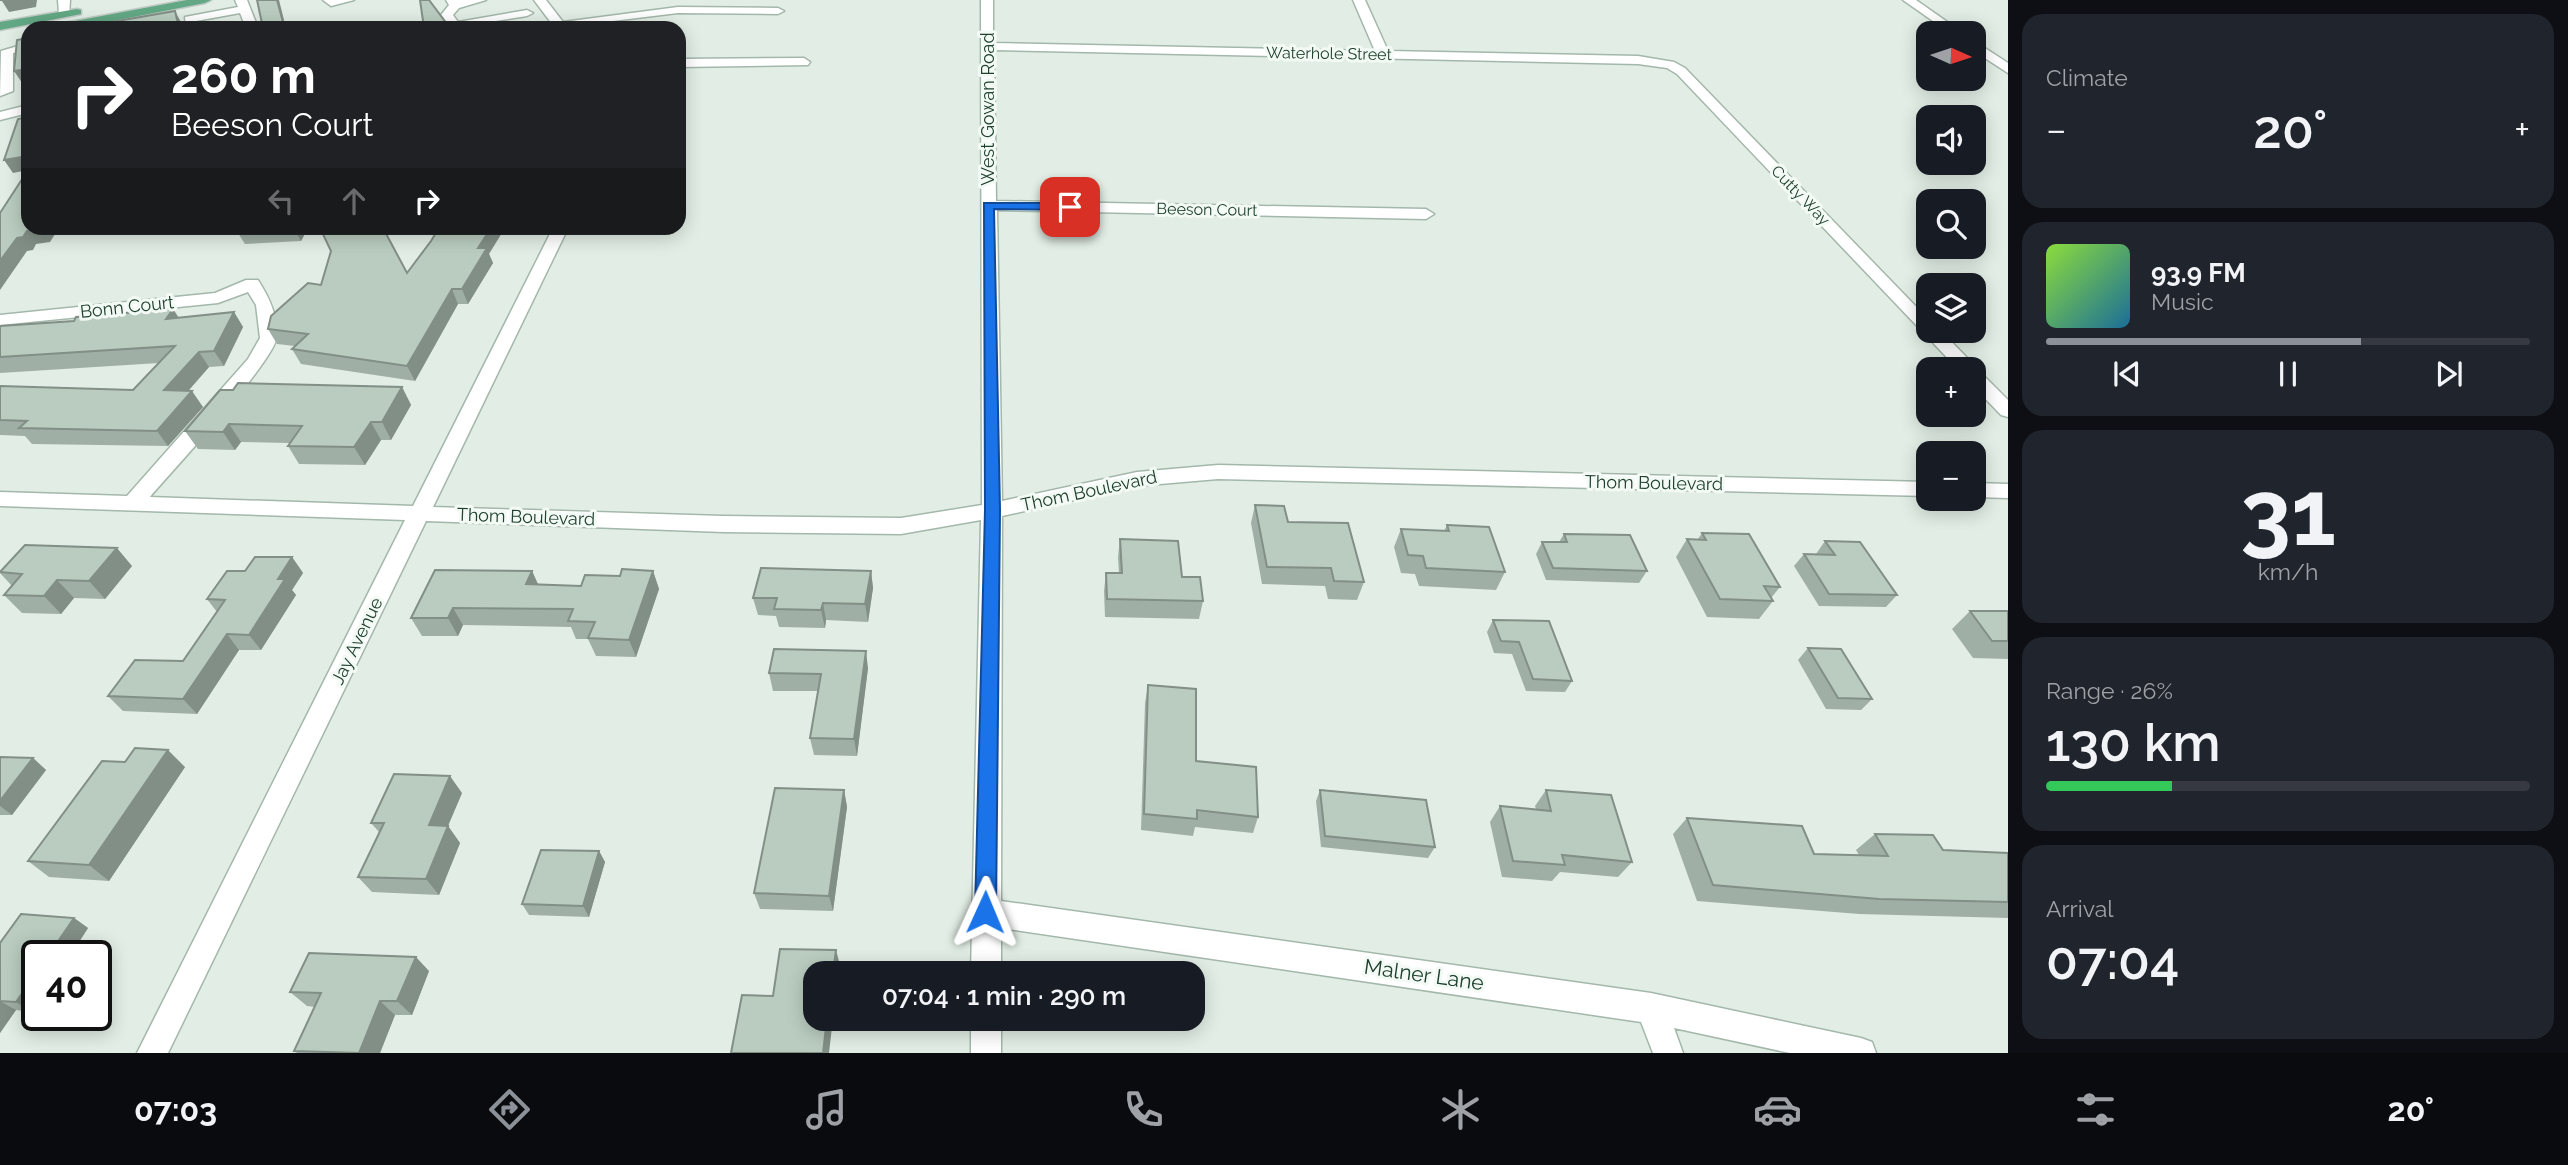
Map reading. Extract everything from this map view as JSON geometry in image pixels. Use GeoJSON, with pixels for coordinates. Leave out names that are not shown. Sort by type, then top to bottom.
{"type":"FeatureCollection","features":[{"type":"Feature","properties":{"kind":"main road"},"geometry":{"type":"LineString","coordinates":[[27,21],[138,0]]}},
{"type":"Feature","properties":{"kind":"main road"},"geometry":{"type":"LineString","coordinates":[[97,21],[205,0]]}},
{"type":"Feature","properties":{"kind":"main road"},"geometry":{"type":"LineString","coordinates":[[0,26],[21,22]]}},
{"type":"Feature","properties":{"kind":"main road"},"geometry":{"type":"LineString","coordinates":[[0,39],[21,35]]}},
{"type":"Feature","properties":{"kind":"street"},"geometry":{"type":"LineString","coordinates":[[64,0],[65,14]]}},
{"type":"Feature","properties":{"kind":"street"},"geometry":{"type":"LineString","coordinates":[[329,0],[331,3],[348,0]]}},
{"type":"Feature","properties":{"kind":"street"},"geometry":{"type":"LineString","coordinates":[[451,21],[447,15],[454,2],[480,0]]}},
{"type":"Feature","properties":{"kind":"street"},"geometry":{"type":"LineString","coordinates":[[540,0],[556,21]]}},
{"type":"Feature","properties":{"kind":"street","name":"West Gowan Road"},"geometry":{"type":"LineString","coordinates":[[986,0],[992,510],[986,961]]}},
{"type":"Feature","properties":{"kind":"street"},"geometry":{"type":"LineString","coordinates":[[1359,0],[1383,54]]}},
{"type":"Feature","properties":{"kind":"street"},"geometry":{"type":"LineString","coordinates":[[1909,0],[1940,21]]}},
{"type":"Feature","properties":{"kind":"street"},"geometry":{"type":"LineString","coordinates":[[192,21],[243,4],[249,21]]}},
{"type":"Feature","properties":{"kind":"street"},"geometry":{"type":"LineString","coordinates":[[600,21],[709,9],[778,11]]}},
{"type":"Feature","properties":{"kind":"street"},"geometry":{"type":"LineString","coordinates":[[483,21],[527,13]]}},
{"type":"Feature","properties":{"kind":"street"},"geometry":{"type":"LineString","coordinates":[[130,15],[130,21]]}},
{"type":"Feature","properties":{"kind":"street"},"geometry":{"type":"LineString","coordinates":[[639,15],[644,21]]}},
{"type":"Feature","properties":{"kind":"street","name":"Waterhole Street"},"geometry":{"type":"LineString","coordinates":[[987,46],[1638,60],[1670,65]]}},
{"type":"Feature","properties":{"kind":"street"},"geometry":{"type":"LineString","coordinates":[[8,91],[7,51],[21,48]]}},
{"type":"Feature","properties":{"kind":"street"},"geometry":{"type":"LineString","coordinates":[[1986,53],[2008,69]]}},
{"type":"Feature","properties":{"kind":"street"},"geometry":{"type":"LineString","coordinates":[[686,63],[804,62]]}},
{"type":"Feature","properties":{"kind":"street","name":"Cutty Way"},"geometry":{"type":"LineString","coordinates":[[1670,65],[1681,71],[1916,314]]}},
{"type":"Feature","properties":{"kind":"street"},"geometry":{"type":"LineString","coordinates":[[0,116],[21,111]]}},
{"type":"Feature","properties":{"kind":"street","name":"Beeson Court"},"geometry":{"type":"LineString","coordinates":[[988,205],[1426,214]]}},
{"type":"Feature","properties":{"kind":"street","name":"Jay Avenue"},"geometry":{"type":"LineString","coordinates":[[152,1053],[558,235]]}},
{"type":"Feature","properties":{"kind":"street","name":"Bonn Court"},"geometry":{"type":"LineString","coordinates":[[0,320],[218,298],[253,284],[264,305],[269,338],[255,362],[132,503]]}},
{"type":"Feature","properties":{"kind":"street","name":"Cutty Way"},"geometry":{"type":"LineString","coordinates":[[1943,343],[1957,357]]}},
{"type":"Feature","properties":{"kind":"street"},"geometry":{"type":"LineString","coordinates":[[1986,388],[2008,411]]}},
{"type":"Feature","properties":{"kind":"street","name":"Thom Boulevard"},"geometry":{"type":"LineString","coordinates":[[0,499],[723,524],[901,526],[1137,480],[1218,472],[1916,489]]}},
{"type":"Feature","properties":{"kind":"street"},"geometry":{"type":"LineString","coordinates":[[1986,490],[2008,491]]}},
{"type":"Feature","properties":{"kind":"street","name":"Malner Lane"},"geometry":{"type":"LineString","coordinates":[[985,912],[1651,1008],[1861,1053]]}},
{"type":"Feature","properties":{"kind":"street"},"geometry":{"type":"LineString","coordinates":[[1651,1008],[1668,1053]]}},
{"type":"Feature","properties":{"kind":"street"},"geometry":{"type":"LineString","coordinates":[[986,1031],[986,1053]]}},
{"type":"Feature","properties":{"kind":"building"},"geometry":{"type":"Polygon","coordinates":[[[257,0],[277,0],[283,21],[262,21],[257,0]]]}},
{"type":"Feature","properties":{"kind":"building"},"geometry":{"type":"Polygon","coordinates":[[[420,0],[429,0],[445,21],[423,21],[420,0]]]}},
{"type":"Feature","properties":{"kind":"building"},"geometry":{"type":"Polygon","coordinates":[[[175,11],[177,21],[117,21],[175,11]]]}},
{"type":"Feature","properties":{"kind":"building"},"geometry":{"type":"Polygon","coordinates":[[[21,39],[21,70],[14,71],[17,40],[21,39]]]}},
{"type":"Feature","properties":{"kind":"building"},"geometry":{"type":"Polygon","coordinates":[[[21,118],[21,157],[4,160],[18,119],[21,118]]]}},
{"type":"Feature","properties":{"kind":"building"},"geometry":{"type":"Polygon","coordinates":[[[21,181],[21,235],[24,235],[17,238],[0,261],[0,213],[21,181]]]}},
{"type":"Feature","properties":{"kind":"building"},"geometry":{"type":"Polygon","coordinates":[[[323,235],[387,235],[407,273],[435,235],[486,235],[478,248],[487,248],[462,289],[452,289],[407,366],[292,349],[308,334],[268,329],[271,316],[308,283],[321,285],[331,251],[323,235]]]}},
{"type":"Feature","properties":{"kind":"building"},"geometry":{"type":"Polygon","coordinates":[[[173,309],[166,319],[234,312],[214,351],[199,352],[164,390],[192,391],[157,431],[19,428],[27,421],[0,420],[0,386],[133,390],[175,346],[0,357],[0,326],[74,321],[76,317],[173,309]]]}},
{"type":"Feature","properties":{"kind":"building"},"geometry":{"type":"Polygon","coordinates":[[[238,383],[402,387],[382,422],[371,422],[354,447],[288,446],[302,426],[229,424],[223,432],[185,431],[220,390],[233,390],[238,383]]]}},
{"type":"Feature","properties":{"kind":"building"},"geometry":{"type":"Polygon","coordinates":[[[1255,505],[1284,506],[1288,522],[1348,523],[1364,582],[1334,581],[1331,568],[1267,567],[1255,505]]]}},
{"type":"Feature","properties":{"kind":"building"},"geometry":{"type":"Polygon","coordinates":[[[1447,525],[1489,527],[1505,572],[1426,568],[1423,556],[1408,555],[1401,529],[1449,531],[1447,525]]]}},
{"type":"Feature","properties":{"kind":"building"},"geometry":{"type":"Polygon","coordinates":[[[1702,533],[1749,534],[1780,587],[1764,586],[1773,601],[1720,599],[1687,539],[1706,540],[1702,533]]]}},
{"type":"Feature","properties":{"kind":"building"},"geometry":{"type":"Polygon","coordinates":[[[1564,534],[1630,535],[1647,571],[1553,568],[1542,542],[1567,542],[1564,534]]]}},
{"type":"Feature","properties":{"kind":"building"},"geometry":{"type":"Polygon","coordinates":[[[1120,539],[1178,541],[1182,577],[1200,577],[1203,601],[1107,599],[1106,573],[1122,573],[1120,539]]]}},
{"type":"Feature","properties":{"kind":"building"},"geometry":{"type":"Polygon","coordinates":[[[1825,541],[1860,542],[1897,595],[1829,594],[1804,554],[1835,555],[1825,541]]]}},
{"type":"Feature","properties":{"kind":"building"},"geometry":{"type":"Polygon","coordinates":[[[25,545],[117,548],[89,581],[57,580],[44,596],[4,595],[22,574],[0,572],[25,545]]]}},
{"type":"Feature","properties":{"kind":"building"},"geometry":{"type":"Polygon","coordinates":[[[255,557],[292,557],[278,579],[285,579],[249,635],[227,634],[183,699],[108,696],[135,660],[183,661],[225,600],[207,599],[227,571],[245,571],[255,557]]]}},
{"type":"Feature","properties":{"kind":"building"},"geometry":{"type":"Polygon","coordinates":[[[761,568],[871,571],[865,604],[823,603],[821,610],[774,609],[777,598],[753,598],[761,568]]]}},
{"type":"Feature","properties":{"kind":"building"},"geometry":{"type":"Polygon","coordinates":[[[622,569],[653,571],[629,640],[588,638],[595,622],[568,621],[573,609],[453,608],[448,618],[411,618],[435,570],[532,571],[526,584],[581,586],[585,575],[620,576],[622,569]]]}},
{"type":"Feature","properties":{"kind":"building"},"geometry":{"type":"Polygon","coordinates":[[[1970,611],[2008,611],[2008,641],[1992,641],[1970,611]]]}},
{"type":"Feature","properties":{"kind":"building"},"geometry":{"type":"Polygon","coordinates":[[[1493,620],[1549,621],[1572,681],[1533,679],[1519,642],[1501,641],[1493,620]]]}},
{"type":"Feature","properties":{"kind":"building"},"geometry":{"type":"Polygon","coordinates":[[[1808,648],[1841,649],[1872,699],[1838,698],[1808,648]]]}},
{"type":"Feature","properties":{"kind":"building"},"geometry":{"type":"Polygon","coordinates":[[[774,649],[866,651],[854,739],[810,738],[821,674],[769,673],[774,649]]]}},
{"type":"Feature","properties":{"kind":"building"},"geometry":{"type":"Polygon","coordinates":[[[1148,685],[1196,689],[1196,761],[1256,767],[1258,817],[1197,810],[1197,819],[1144,814],[1148,685]]]}},
{"type":"Feature","properties":{"kind":"building"},"geometry":{"type":"Polygon","coordinates":[[[135,748],[168,750],[89,865],[28,861],[102,761],[125,762],[135,748]]]}},
{"type":"Feature","properties":{"kind":"building"},"geometry":{"type":"Polygon","coordinates":[[[0,757],[33,758],[0,801],[0,757]]]}},
{"type":"Feature","properties":{"kind":"building"},"geometry":{"type":"Polygon","coordinates":[[[394,774],[450,776],[429,825],[448,826],[426,879],[358,877],[384,823],[371,823],[394,774]]]}},
{"type":"Feature","properties":{"kind":"building"},"geometry":{"type":"Polygon","coordinates":[[[775,788],[844,790],[829,896],[754,893],[775,788]]]}},
{"type":"Feature","properties":{"kind":"building"},"geometry":{"type":"Polygon","coordinates":[[[1320,790],[1426,800],[1435,847],[1325,836],[1320,790]]]}},
{"type":"Feature","properties":{"kind":"building"},"geometry":{"type":"Polygon","coordinates":[[[1546,790],[1611,795],[1632,862],[1562,855],[1565,865],[1513,861],[1500,806],[1551,811],[1546,790]]]}},
{"type":"Feature","properties":{"kind":"building"},"geometry":{"type":"Polygon","coordinates":[[[1687,818],[1802,826],[1814,854],[1888,856],[1875,834],[1933,835],[1943,850],[2008,853],[2008,902],[1879,899],[1713,885],[1687,818]]]}},
{"type":"Feature","properties":{"kind":"building"},"geometry":{"type":"Polygon","coordinates":[[[541,850],[599,851],[583,906],[522,904],[541,850]]]}},
{"type":"Feature","properties":{"kind":"building"},"geometry":{"type":"Polygon","coordinates":[[[21,914],[74,918],[59,940],[21,940],[21,995],[16,1002],[0,1001],[0,943],[21,914]]]}},
{"type":"Feature","properties":{"kind":"building"},"geometry":{"type":"Polygon","coordinates":[[[780,949],[836,950],[835,961],[803,961],[803,1031],[826,1031],[823,1053],[731,1053],[742,995],[773,996],[780,949]]]}},
{"type":"Feature","properties":{"kind":"building"},"geometry":{"type":"Polygon","coordinates":[[[309,953],[416,957],[397,1001],[380,1001],[359,1053],[294,1051],[321,993],[290,992],[309,953]]]}},
{"type":"Feature","properties":{"kind":"route"},"geometry":{"type":"LineString","coordinates":[[985,912],[992,510],[988,205],[1070,207]]}}]}
